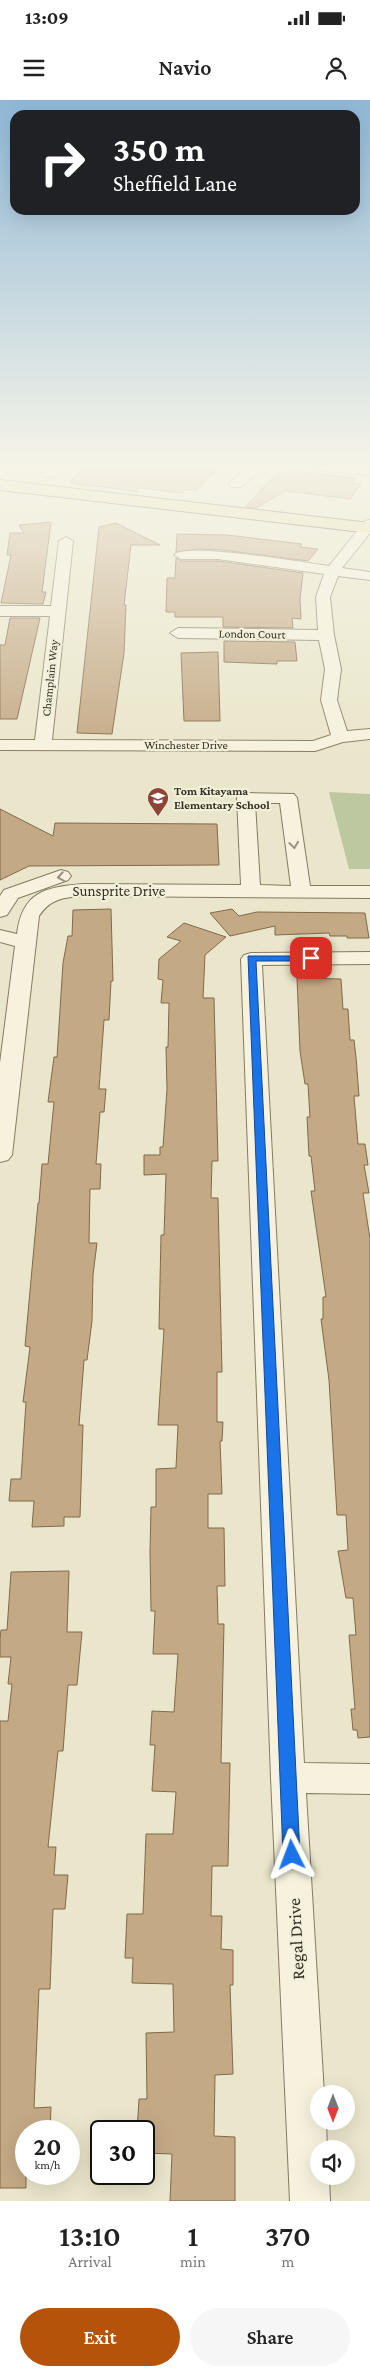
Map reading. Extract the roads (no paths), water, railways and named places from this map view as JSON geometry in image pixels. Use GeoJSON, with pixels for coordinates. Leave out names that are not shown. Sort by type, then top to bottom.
{"type":"FeatureCollection","features":[{"type":"Feature","properties":{"kind":"street","name":"Champlain Way"},"geometry":{"type":"LineString","coordinates":[[42,745],[63,564]]}},
{"type":"Feature","properties":{"kind":"street"},"geometry":{"type":"LineString","coordinates":[[282,564],[370,576]]}},
{"type":"Feature","properties":{"kind":"street"},"geometry":{"type":"LineString","coordinates":[[338,564],[332,571],[323,597],[326,635],[332,669],[329,700],[340,737]]}},
{"type":"Feature","properties":{"kind":"street"},"geometry":{"type":"LineString","coordinates":[[0,611],[57,611]]}},
{"type":"Feature","properties":{"kind":"street","name":"London Court"},"geometry":{"type":"LineString","coordinates":[[178,633],[326,635]]}},
{"type":"Feature","properties":{"kind":"street","name":"Winchester Drive"},"geometry":{"type":"LineString","coordinates":[[9,745],[315,746],[340,737],[370,734]]}},
{"type":"Feature","properties":{"kind":"street"},"geometry":{"type":"LineString","coordinates":[[9,745],[51,756],[63,757],[275,757],[315,746]]}},
{"type":"Feature","properties":{"kind":"street"},"geometry":{"type":"LineString","coordinates":[[0,910],[10,894],[62,876],[250,883],[246,798],[288,798],[301,891]]}},
{"type":"Feature","properties":{"kind":"street","name":"Sunsprite Drive"},"geometry":{"type":"LineString","coordinates":[[1,1141],[8,1004],[25,942],[29,916],[36,902],[47,896],[63,892],[250,883],[301,891],[370,892]]}},
{"type":"Feature","properties":{"kind":"street"},"geometry":{"type":"LineString","coordinates":[[0,936],[25,942]]}},
{"type":"Feature","properties":{"kind":"street","name":"Regal Drive"},"geometry":{"type":"LineString","coordinates":[[310,2201],[288,1778],[251,958],[370,958]]}},
{"type":"Feature","properties":{"kind":"street"},"geometry":{"type":"LineString","coordinates":[[288,1778],[370,1779]]}},
{"type":"Feature","properties":{"kind":"place","name":"Tom Kitayama Elementary School"},"geometry":{"type":"Point","coordinates":[158,817]}}]}
